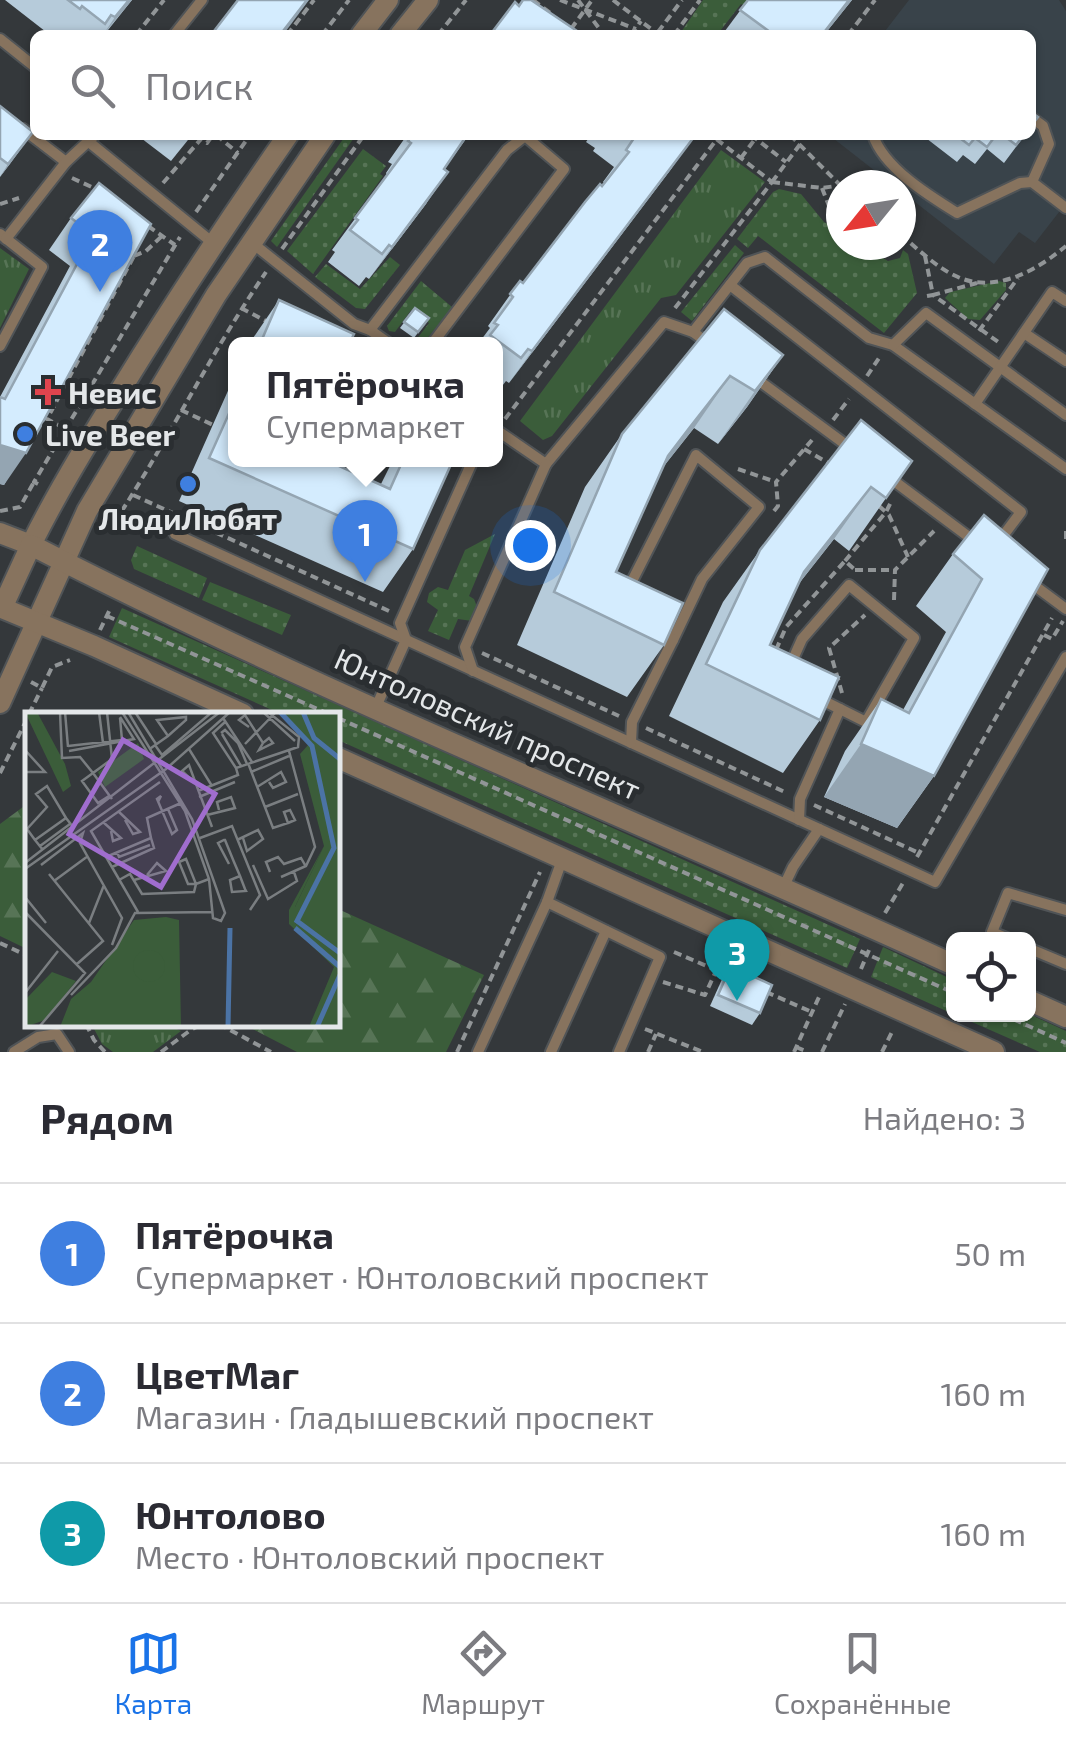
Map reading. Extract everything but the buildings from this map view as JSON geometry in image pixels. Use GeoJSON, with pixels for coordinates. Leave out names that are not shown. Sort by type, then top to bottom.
{"type":"FeatureCollection","features":[{"type":"Feature","properties":{"kind":"street"},"geometry":{"type":"LineString","coordinates":[[365,30],[388,0]]}},
{"type":"Feature","properties":{"kind":"street"},"geometry":{"type":"LineString","coordinates":[[404,30],[428,0]]}},
{"type":"Feature","properties":{"kind":"street"},"geometry":{"type":"LineString","coordinates":[[238,712],[1,609],[56,494],[213,243],[285,140]]}},
{"type":"Feature","properties":{"kind":"street"},"geometry":{"type":"LineString","coordinates":[[0,703],[86,511],[251,242],[322,140]]}},
{"type":"Feature","properties":{"kind":"street","name":"Юнтоловский проспект"},"geometry":{"type":"LineString","coordinates":[[0,533],[376,708],[784,886],[946,961]]}},
{"type":"Feature","properties":{"kind":"street"},"geometry":{"type":"LineString","coordinates":[[340,759],[993,1052]]}},
{"type":"Feature","properties":{"kind":"street"},"geometry":{"type":"LineString","coordinates":[[1036,1004],[1066,1017]]}},
{"type":"Feature","properties":{"kind":"lane"},"geometry":{"type":"LineString","coordinates":[[178,30],[202,0]]}},
{"type":"Feature","properties":{"kind":"lane"},"geometry":{"type":"LineString","coordinates":[[0,39],[30,62]]}},
{"type":"Feature","properties":{"kind":"lane"},"geometry":{"type":"LineString","coordinates":[[1032,182],[1049,144],[1043,126],[1036,121]]}},
{"type":"Feature","properties":{"kind":"lane"},"geometry":{"type":"LineString","coordinates":[[13,122],[30,138]]}},
{"type":"Feature","properties":{"kind":"lane"},"geometry":{"type":"LineString","coordinates":[[33,140],[62,167]]}},
{"type":"Feature","properties":{"kind":"lane"},"geometry":{"type":"LineString","coordinates":[[0,346],[42,267],[3,236],[90,140]]}},
{"type":"Feature","properties":{"kind":"lane"},"geometry":{"type":"LineString","coordinates":[[94,140],[213,243]]}},
{"type":"Feature","properties":{"kind":"lane"},"geometry":{"type":"LineString","coordinates":[[370,330],[507,150],[520,140]]}},
{"type":"Feature","properties":{"kind":"lane"},"geometry":{"type":"LineString","coordinates":[[437,337],[564,169],[530,140]]}},
{"type":"Feature","properties":{"kind":"lane"},"geometry":{"type":"LineString","coordinates":[[875,140],[882,154],[929,196],[957,214],[1020,183],[1032,182],[1066,208]]}},
{"type":"Feature","properties":{"kind":"lane"},"geometry":{"type":"LineString","coordinates":[[251,242],[354,324],[380,337]]}},
{"type":"Feature","properties":{"kind":"lane"},"geometry":{"type":"LineString","coordinates":[[693,332],[747,264],[765,257],[869,338],[894,345],[1066,469]]}},
{"type":"Feature","properties":{"kind":"lane"},"geometry":{"type":"LineString","coordinates":[[730,285],[1021,512],[990,553],[737,364]]}},
{"type":"Feature","properties":{"kind":"lane"},"geometry":{"type":"LineString","coordinates":[[974,404],[1052,292],[1066,301]]}},
{"type":"Feature","properties":{"kind":"lane"},"geometry":{"type":"LineString","coordinates":[[894,345],[926,313],[1066,414]]}},
{"type":"Feature","properties":{"kind":"lane"},"geometry":{"type":"LineString","coordinates":[[474,671],[465,648],[546,464],[664,322],[693,332],[722,354]]}},
{"type":"Feature","properties":{"kind":"lane"},"geometry":{"type":"LineString","coordinates":[[1024,333],[1066,361]]}},
{"type":"Feature","properties":{"kind":"lane"},"geometry":{"type":"LineString","coordinates":[[503,427],[546,464]]}},
{"type":"Feature","properties":{"kind":"lane"},"geometry":{"type":"LineString","coordinates":[[619,607],[696,456],[759,507],[702,579],[632,722],[631,743]]}},
{"type":"Feature","properties":{"kind":"lane"},"geometry":{"type":"LineString","coordinates":[[376,708],[406,640],[400,623],[470,467]]}},
{"type":"Feature","properties":{"kind":"lane"},"geometry":{"type":"LineString","coordinates":[[175,534],[934,882],[1066,658]]}},
{"type":"Feature","properties":{"kind":"lane"},"geometry":{"type":"LineString","coordinates":[[1018,574],[1066,609]]}},
{"type":"Feature","properties":{"kind":"lane"},"geometry":{"type":"LineString","coordinates":[[784,680],[802,639],[849,585],[914,638],[866,722],[812,694]]}},
{"type":"Feature","properties":{"kind":"lane"},"geometry":{"type":"LineString","coordinates":[[646,623],[674,640]]}},
{"type":"Feature","properties":{"kind":"lane"},"geometry":{"type":"LineString","coordinates":[[799,820],[800,799],[840,709]]}},
{"type":"Feature","properties":{"kind":"lane"},"geometry":{"type":"LineString","coordinates":[[784,886],[792,867],[819,829]]}},
{"type":"Feature","properties":{"kind":"lane"},"geometry":{"type":"LineString","coordinates":[[478,1052],[547,902],[562,860]]}},
{"type":"Feature","properties":{"kind":"lane"},"geometry":{"type":"LineString","coordinates":[[992,932],[1008,893],[1066,910]]}},
{"type":"Feature","properties":{"kind":"lane"},"geometry":{"type":"LineString","coordinates":[[547,902],[660,957],[618,1052]]}},
{"type":"Feature","properties":{"kind":"lane"},"geometry":{"type":"LineString","coordinates":[[551,1052],[606,931]]}},
{"type":"Feature","properties":{"kind":"lane"},"geometry":{"type":"LineString","coordinates":[[1036,951],[1066,964]]}},
{"type":"Feature","properties":{"kind":"lane"},"geometry":{"type":"LineString","coordinates":[[14,1052],[38,1037],[57,1034],[69,1052]]}},
{"type":"Feature","properties":{"kind":"path"},"geometry":{"type":"LineString","coordinates":[[140,30],[164,0]]}},
{"type":"Feature","properties":{"kind":"path"},"geometry":{"type":"LineString","coordinates":[[291,30],[314,0]]}},
{"type":"Feature","properties":{"kind":"path"},"geometry":{"type":"LineString","coordinates":[[326,30],[349,0]]}},
{"type":"Feature","properties":{"kind":"path"},"geometry":{"type":"LineString","coordinates":[[442,30],[466,0]]}},
{"type":"Feature","properties":{"kind":"path"},"geometry":{"type":"LineString","coordinates":[[533,0],[558,19]]}},
{"type":"Feature","properties":{"kind":"path"},"geometry":{"type":"LineString","coordinates":[[560,0],[636,29],[641,22]]}},
{"type":"Feature","properties":{"kind":"path"},"geometry":{"type":"LineString","coordinates":[[578,0],[600,30]]}},
{"type":"Feature","properties":{"kind":"path"},"geometry":{"type":"LineString","coordinates":[[573,30],[592,0]]}},
{"type":"Feature","properties":{"kind":"path"},"geometry":{"type":"LineString","coordinates":[[613,0],[652,30]]}},
{"type":"Feature","properties":{"kind":"path"},"geometry":{"type":"LineString","coordinates":[[661,30],[682,0]]}},
{"type":"Feature","properties":{"kind":"path"},"geometry":{"type":"LineString","coordinates":[[678,30],[700,0]]}},
{"type":"Feature","properties":{"kind":"path"},"geometry":{"type":"LineString","coordinates":[[852,30],[874,0]]}},
{"type":"Feature","properties":{"kind":"path"},"geometry":{"type":"LineString","coordinates":[[161,185],[200,140]]}},
{"type":"Feature","properties":{"kind":"path"},"geometry":{"type":"LineString","coordinates":[[221,140],[238,153]]}},
{"type":"Feature","properties":{"kind":"path"},"geometry":{"type":"LineString","coordinates":[[194,216],[247,140]]}},
{"type":"Feature","properties":{"kind":"path"},"geometry":{"type":"LineString","coordinates":[[280,252],[360,140]]}},
{"type":"Feature","properties":{"kind":"path"},"geometry":{"type":"LineString","coordinates":[[741,158],[752,140]]}},
{"type":"Feature","properties":{"kind":"path"},"geometry":{"type":"LineString","coordinates":[[760,140],[786,162]]}},
{"type":"Feature","properties":{"kind":"path"},"geometry":{"type":"LineString","coordinates":[[797,140],[826,171]]}},
{"type":"Feature","properties":{"kind":"path"},"geometry":{"type":"LineString","coordinates":[[503,420],[718,141],[772,182],[826,188]]}},
{"type":"Feature","properties":{"kind":"path"},"geometry":{"type":"LineString","coordinates":[[664,322],[801,143]]}},
{"type":"Feature","properties":{"kind":"path"},"geometry":{"type":"LineString","coordinates":[[62,167],[100,191],[91,200]]}},
{"type":"Feature","properties":{"kind":"path"},"geometry":{"type":"LineString","coordinates":[[822,188],[826,198]]}},
{"type":"Feature","properties":{"kind":"path"},"geometry":{"type":"LineString","coordinates":[[141,220],[175,245]]}},
{"type":"Feature","properties":{"kind":"path"},"geometry":{"type":"LineString","coordinates":[[64,428],[47,420],[134,256],[162,236]]}},
{"type":"Feature","properties":{"kind":"path"},"geometry":{"type":"LineString","coordinates":[[0,511],[20,507],[36,483],[64,428],[180,237]]}},
{"type":"Feature","properties":{"kind":"path"},"geometry":{"type":"LineString","coordinates":[[129,240],[134,256]]}},
{"type":"Feature","properties":{"kind":"path"},"geometry":{"type":"LineString","coordinates":[[970,344],[1018,278],[1066,246]]}},
{"type":"Feature","properties":{"kind":"path"},"geometry":{"type":"LineString","coordinates":[[916,247],[956,277],[977,283]]}},
{"type":"Feature","properties":{"kind":"path"},"geometry":{"type":"LineString","coordinates":[[924,253],[933,296],[977,283],[1018,278]]}},
{"type":"Feature","properties":{"kind":"path"},"geometry":{"type":"LineString","coordinates":[[1052,258],[1066,256]]}},
{"type":"Feature","properties":{"kind":"path"},"geometry":{"type":"LineString","coordinates":[[100,518],[112,526],[266,272]]}},
{"type":"Feature","properties":{"kind":"path"},"geometry":{"type":"LineString","coordinates":[[241,308],[274,326]]}},
{"type":"Feature","properties":{"kind":"path"},"geometry":{"type":"LineString","coordinates":[[180,410],[213,425]]}},
{"type":"Feature","properties":{"kind":"path"},"geometry":{"type":"LineString","coordinates":[[767,519],[778,506],[776,482],[812,440]]}},
{"type":"Feature","properties":{"kind":"path"},"geometry":{"type":"LineString","coordinates":[[804,449],[834,466]]}},
{"type":"Feature","properties":{"kind":"path"},"geometry":{"type":"LineString","coordinates":[[726,466],[776,482]]}},
{"type":"Feature","properties":{"kind":"path"},"geometry":{"type":"LineString","coordinates":[[133,494],[388,609],[400,623]]}},
{"type":"Feature","properties":{"kind":"path"},"geometry":{"type":"LineString","coordinates":[[773,656],[786,627],[886,512],[892,500]]}},
{"type":"Feature","properties":{"kind":"path"},"geometry":{"type":"LineString","coordinates":[[873,501],[886,512],[908,558]]}},
{"type":"Feature","properties":{"kind":"path"},"geometry":{"type":"LineString","coordinates":[[855,570],[895,570],[934,531]]}},
{"type":"Feature","properties":{"kind":"path"},"geometry":{"type":"LineString","coordinates":[[1066,531],[1066,539]]}},
{"type":"Feature","properties":{"kind":"path"},"geometry":{"type":"LineString","coordinates":[[845,561],[868,580]]}},
{"type":"Feature","properties":{"kind":"path"},"geometry":{"type":"LineString","coordinates":[[881,592],[894,602],[895,570]]}},
{"type":"Feature","properties":{"kind":"path"},"geometry":{"type":"LineString","coordinates":[[98,634],[113,601]]}},
{"type":"Feature","properties":{"kind":"path"},"geometry":{"type":"LineString","coordinates":[[840,709],[843,695],[829,648],[855,621],[876,608]]}},
{"type":"Feature","properties":{"kind":"path"},"geometry":{"type":"LineString","coordinates":[[465,648],[919,853],[1053,619],[1038,608]]}},
{"type":"Feature","properties":{"kind":"path"},"geometry":{"type":"LineString","coordinates":[[107,616],[324,712]]}},
{"type":"Feature","properties":{"kind":"path"},"geometry":{"type":"LineString","coordinates":[[1044,634],[1052,639],[1066,618]]}},
{"type":"Feature","properties":{"kind":"path"},"geometry":{"type":"LineString","coordinates":[[30,712],[52,666],[77,659]]}},
{"type":"Feature","properties":{"kind":"path"},"geometry":{"type":"LineString","coordinates":[[15,673],[42,688]]}},
{"type":"Feature","properties":{"kind":"path"},"geometry":{"type":"LineString","coordinates":[[340,719],[946,989]]}},
{"type":"Feature","properties":{"kind":"path"},"geometry":{"type":"LineString","coordinates":[[0,773],[25,722]]}},
{"type":"Feature","properties":{"kind":"path"},"geometry":{"type":"LineString","coordinates":[[457,1052],[540,872]]}},
{"type":"Feature","properties":{"kind":"path"},"geometry":{"type":"LineString","coordinates":[[0,944],[25,955]]}},
{"type":"Feature","properties":{"kind":"path"},"geometry":{"type":"LineString","coordinates":[[660,946],[732,977]]}},
{"type":"Feature","properties":{"kind":"path"},"geometry":{"type":"LineString","coordinates":[[764,991],[812,1012]]}},
{"type":"Feature","properties":{"kind":"path"},"geometry":{"type":"LineString","coordinates":[[808,1052],[795,1050],[819,997]]}},
{"type":"Feature","properties":{"kind":"path"},"geometry":{"type":"LineString","coordinates":[[822,1052],[843,1008]]}},
{"type":"Feature","properties":{"kind":"path"},"geometry":{"type":"LineString","coordinates":[[1019,1022],[1066,1044]]}},
{"type":"Feature","properties":{"kind":"path"},"geometry":{"type":"LineString","coordinates":[[631,1024],[702,1052]]}},
{"type":"Feature","properties":{"kind":"path"},"geometry":{"type":"LineString","coordinates":[[88,1027],[105,1052]]}},
{"type":"Feature","properties":{"kind":"path"},"geometry":{"type":"LineString","coordinates":[[188,1027],[192,1029]]}},
{"type":"Feature","properties":{"kind":"path"},"geometry":{"type":"LineString","coordinates":[[162,1052],[196,1027]]}},
{"type":"Feature","properties":{"kind":"path"},"geometry":{"type":"LineString","coordinates":[[225,1027],[271,1052]]}},
{"type":"Feature","properties":{"kind":"path"},"geometry":{"type":"LineString","coordinates":[[882,1052],[893,1030]]}},
{"type":"Feature","properties":{"kind":"path"},"geometry":{"type":"LineString","coordinates":[[648,1052],[656,1034]]}},
{"type":"Feature","properties":{"kind":"shaded area"},"geometry":{"type":"Polygon","coordinates":[[[909,0],[1059,0],[1066,11],[1066,203],[1035,243],[1019,232],[994,264],[916,203],[916,170],[874,170],[835,140],[1036,140],[1036,30],[886,30],[909,0]]]}},
{"type":"Feature","properties":{"kind":"green space"},"geometry":{"type":"Polygon","coordinates":[[[703,0],[764,0],[741,4],[721,30],[682,30],[703,0]]]}},
{"type":"Feature","properties":{"kind":"green space"},"geometry":{"type":"Polygon","coordinates":[[[342,140],[352,140],[277,247],[271,241],[342,140]]]}},
{"type":"Feature","properties":{"kind":"green space"},"geometry":{"type":"Polygon","coordinates":[[[363,149],[386,166],[380,174],[383,176],[313,274],[287,251],[363,149]]]}},
{"type":"Feature","properties":{"kind":"green space"},"geometry":{"type":"Polygon","coordinates":[[[721,150],[765,182],[676,295],[661,298],[552,436],[543,440],[520,421],[721,150]]]}},
{"type":"Feature","properties":{"kind":"green space"},"geometry":{"type":"Polygon","coordinates":[[[779,189],[801,194],[826,223],[826,260],[909,260],[917,293],[884,333],[758,236],[748,248],[737,239],[779,189]]]}},
{"type":"Feature","properties":{"kind":"green space"},"geometry":{"type":"Polygon","coordinates":[[[735,245],[744,253],[692,321],[681,312],[735,245]]]}},
{"type":"Feature","properties":{"kind":"green space"},"geometry":{"type":"Polygon","coordinates":[[[0,248],[29,269],[0,328],[0,248]]]}},
{"type":"Feature","properties":{"kind":"green space"},"geometry":{"type":"Polygon","coordinates":[[[390,257],[400,265],[365,309],[356,308],[315,277],[326,264],[360,289],[390,257]]]}},
{"type":"Feature","properties":{"kind":"green space"},"geometry":{"type":"Polygon","coordinates":[[[421,281],[452,307],[428,337],[418,337],[429,323],[411,310],[395,332],[387,326],[421,281]]]}},
{"type":"Feature","properties":{"kind":"green space"},"geometry":{"type":"Polygon","coordinates":[[[999,281],[1006,283],[1006,290],[980,320],[968,319],[945,298],[950,292],[999,281]]]}},
{"type":"Feature","properties":{"kind":"green space"},"geometry":{"type":"Polygon","coordinates":[[[495,534],[469,596],[479,612],[472,621],[458,619],[449,640],[428,631],[438,610],[427,602],[429,593],[438,587],[448,590],[465,550],[495,534]]]}},
{"type":"Feature","properties":{"kind":"green space"},"geometry":{"type":"Polygon","coordinates":[[[137,546],[207,578],[199,598],[134,569],[131,560],[137,546]]]}},
{"type":"Feature","properties":{"kind":"green space"},"geometry":{"type":"Polygon","coordinates":[[[210,582],[291,615],[282,635],[202,600],[210,582]]]}},
{"type":"Feature","properties":{"kind":"green space"},"geometry":{"type":"Polygon","coordinates":[[[122,608],[860,939],[847,968],[340,741],[340,712],[277,712],[109,637],[122,608]]]}},
{"type":"Feature","properties":{"kind":"green space"},"geometry":{"type":"Polygon","coordinates":[[[25,805],[25,948],[0,936],[0,824],[25,805]]]}},
{"type":"Feature","properties":{"kind":"green space"},"geometry":{"type":"Polygon","coordinates":[[[340,910],[484,975],[446,1052],[297,1052],[249,1027],[340,1027],[340,910]]]}},
{"type":"Feature","properties":{"kind":"green space"},"geometry":{"type":"Polygon","coordinates":[[[883,947],[946,977],[946,1011],[871,977],[883,947]]]}},
{"type":"Feature","properties":{"kind":"green space"},"geometry":{"type":"Polygon","coordinates":[[[1036,1017],[1066,1031],[1066,1052],[1040,1052],[972,1022],[1036,1022],[1036,1017]]]}},
{"type":"Feature","properties":{"kind":"green space"},"geometry":{"type":"Polygon","coordinates":[[[93,1027],[172,1027],[181,1031],[153,1052],[113,1052],[102,1044],[93,1027]]]}},
{"type":"Feature","properties":{"kind":"place","name":"ЦветМаг"},"geometry":{"type":"Point","coordinates":[100,292]}},
{"type":"Feature","properties":{"kind":"place","name":"Невис"},"geometry":{"type":"Point","coordinates":[48,392]}},
{"type":"Feature","properties":{"kind":"place","name":"Live Beer"},"geometry":{"type":"Point","coordinates":[25,434]}},
{"type":"Feature","properties":{"kind":"place","name":"ЛюдиЛюбят"},"geometry":{"type":"Point","coordinates":[188,484]}},
{"type":"Feature","properties":{"kind":"place","name":"Пятёрочка"},"geometry":{"type":"Point","coordinates":[365,582]}},
{"type":"Feature","properties":{"kind":"place","name":"Юнтолово"},"geometry":{"type":"Point","coordinates":[737,1001]}}]}
